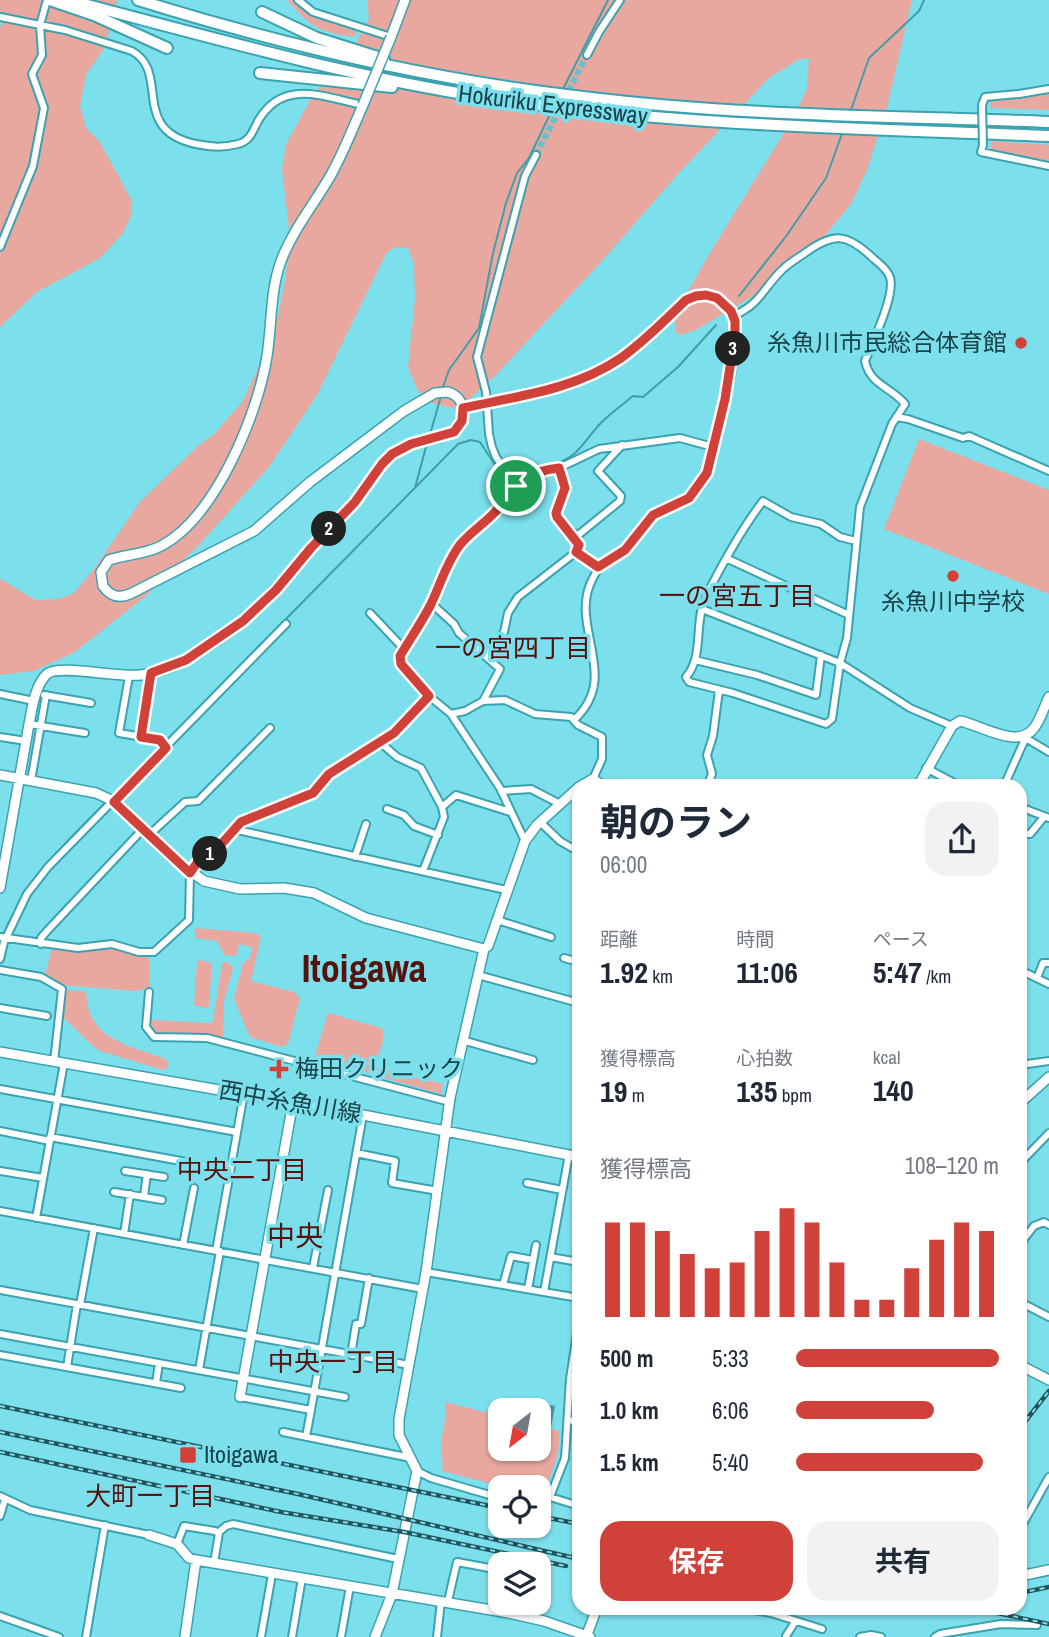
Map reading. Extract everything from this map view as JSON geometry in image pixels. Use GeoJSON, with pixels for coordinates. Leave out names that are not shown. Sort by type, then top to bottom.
{"type":"FeatureCollection","features":[{"type":"Feature","properties":{"kind":"highway"},"geometry":{"type":"LineString","coordinates":[[48,0],[94,15],[167,48]]}},
{"type":"Feature","properties":{"kind":"highway","name":"Hokuriku Expressway"},"geometry":{"type":"LineString","coordinates":[[68,0],[344,70],[464,94],[580,110],[686,120],[1049,136]]}},
{"type":"Feature","properties":{"kind":"highway","name":"Hokuriku Expressway"},"geometry":{"type":"LineString","coordinates":[[138,0],[252,33],[365,61],[582,97],[699,108],[1049,122]]}},
{"type":"Feature","properties":{"kind":"highway"},"geometry":{"type":"LineString","coordinates":[[262,12],[308,34],[346,48],[524,89]]}},
{"type":"Feature","properties":{"kind":"highway"},"geometry":{"type":"LineString","coordinates":[[260,73],[464,94]]}},
{"type":"Feature","properties":{"kind":"street"},"geometry":{"type":"LineString","coordinates":[[0,247],[33,166],[44,108],[32,74],[42,55],[40,25],[48,0]]}},
{"type":"Feature","properties":{"kind":"street"},"geometry":{"type":"LineString","coordinates":[[298,0],[313,12],[391,37]]}},
{"type":"Feature","properties":{"kind":"street"},"geometry":{"type":"LineString","coordinates":[[0,888],[29,724],[46,675],[58,670],[130,676],[151,673],[186,660],[243,621],[276,590],[355,502],[392,454],[411,444],[454,432],[462,421],[463,408],[459,399],[454,394],[442,391],[435,393],[404,411],[321,474],[254,531],[122,597],[113,596],[103,586],[101,572],[109,560],[151,551],[170,541],[188,526],[225,471],[247,427],[261,385],[274,288],[281,261],[294,234],[341,157],[405,0]]}},
{"type":"Feature","properties":{"kind":"street"},"geometry":{"type":"LineString","coordinates":[[587,55],[598,32],[620,0]]}},
{"type":"Feature","properties":{"kind":"street"},"geometry":{"type":"LineString","coordinates":[[0,18],[65,30],[140,55],[149,76],[161,124],[174,137],[184,141],[220,149],[244,142],[251,136],[271,103],[290,93],[363,105]]}},
{"type":"Feature","properties":{"kind":"street"},"geometry":{"type":"LineString","coordinates":[[1049,89],[985,97],[982,104],[981,152],[1049,166]]}},
{"type":"Feature","properties":{"kind":"street"},"geometry":{"type":"LineString","coordinates":[[516,486],[492,447],[486,392],[477,357],[525,176],[536,155]]}},
{"type":"Feature","properties":{"kind":"street"},"geometry":{"type":"LineString","coordinates":[[733,316],[749,309],[761,298],[782,269],[824,240],[840,237],[850,241],[873,257],[889,275],[891,294],[865,361],[867,372],[904,401],[904,407],[891,424],[860,507],[847,638],[840,663],[832,719],[826,724],[733,692],[689,682],[687,677],[695,660],[702,608],[750,518],[763,501],[791,517],[821,524],[840,537],[856,541]]}},
{"type":"Feature","properties":{"kind":"street"},"geometry":{"type":"LineString","coordinates":[[463,408],[565,386],[602,370],[638,345],[686,300],[696,296],[717,298],[733,316],[735,335],[725,399],[707,473],[694,493],[679,504],[653,515],[625,550],[598,567],[589,584],[586,615],[596,681],[590,700],[575,719]]}},
{"type":"Feature","properties":{"kind":"street"},"geometry":{"type":"LineString","coordinates":[[897,417],[962,438],[969,436],[1049,471]]}},
{"type":"Feature","properties":{"kind":"street"},"geometry":{"type":"LineString","coordinates":[[525,841],[501,791],[451,714],[429,696],[401,664],[400,656],[431,603],[443,572],[462,543],[492,516],[516,486],[541,470],[559,468],[598,449],[680,438],[713,447]]}},
{"type":"Feature","properties":{"kind":"street"},"geometry":{"type":"LineString","coordinates":[[570,533],[577,536],[620,501],[621,496],[598,471],[622,445]]}},
{"type":"Feature","properties":{"kind":"street"},"geometry":{"type":"LineString","coordinates":[[487,656],[504,632],[508,613],[518,597],[576,552],[579,545],[556,513],[565,488],[559,468]]}},
{"type":"Feature","properties":{"kind":"street"},"geometry":{"type":"LineString","coordinates":[[576,552],[598,567]]}},
{"type":"Feature","properties":{"kind":"street"},"geometry":{"type":"LineString","coordinates":[[728,559],[849,615]]}},
{"type":"Feature","properties":{"kind":"street"},"geometry":{"type":"LineString","coordinates":[[431,603],[454,624],[458,633],[500,669],[483,701]]}},
{"type":"Feature","properties":{"kind":"street"},"geometry":{"type":"LineString","coordinates":[[702,608],[840,663],[910,708],[952,726]]}},
{"type":"Feature","properties":{"kind":"street"},"geometry":{"type":"LineString","coordinates":[[370,613],[404,649]]}},
{"type":"Feature","properties":{"kind":"street"},"geometry":{"type":"LineString","coordinates":[[0,959],[4,938],[20,908],[48,867],[286,624]]}},
{"type":"Feature","properties":{"kind":"street"},"geometry":{"type":"LineString","coordinates":[[695,660],[757,675],[816,695],[821,656]]}},
{"type":"Feature","properties":{"kind":"street"},"geometry":{"type":"LineString","coordinates":[[141,737],[151,673]]}},
{"type":"Feature","properties":{"kind":"street"},"geometry":{"type":"LineString","coordinates":[[130,676],[119,733],[160,740],[166,748]]}},
{"type":"Feature","properties":{"kind":"street"},"geometry":{"type":"LineString","coordinates":[[710,779],[712,774],[707,755],[713,736],[719,690]]}},
{"type":"Feature","properties":{"kind":"street"},"geometry":{"type":"LineString","coordinates":[[0,694],[90,703]]}},
{"type":"Feature","properties":{"kind":"street"},"geometry":{"type":"LineString","coordinates":[[4,938],[78,948],[112,944],[154,952],[189,920],[190,873],[199,860],[221,845],[241,822],[313,793],[329,774],[382,743],[397,731],[429,696]]}},
{"type":"Feature","properties":{"kind":"street"},"geometry":{"type":"LineString","coordinates":[[31,781],[41,726],[39,697]]}},
{"type":"Feature","properties":{"kind":"street"},"geometry":{"type":"LineString","coordinates":[[1007,779],[1024,738],[1035,726],[1049,697]]}},
{"type":"Feature","properties":{"kind":"street"},"geometry":{"type":"LineString","coordinates":[[451,714],[466,711],[483,701],[505,700],[535,714],[575,719],[578,725],[602,737],[602,759],[593,779]]}},
{"type":"Feature","properties":{"kind":"street"},"geometry":{"type":"LineString","coordinates":[[921,779],[952,726],[961,721],[1012,737],[1024,738],[1049,752]]}},
{"type":"Feature","properties":{"kind":"street"},"geometry":{"type":"LineString","coordinates":[[29,724],[85,733]]}},
{"type":"Feature","properties":{"kind":"street"},"geometry":{"type":"LineString","coordinates":[[41,944],[41,938],[47,931],[146,832],[185,802],[198,801],[270,728]]}},
{"type":"Feature","properties":{"kind":"street"},"geometry":{"type":"LineString","coordinates":[[0,737],[26,741]]}},
{"type":"Feature","properties":{"kind":"street"},"geometry":{"type":"LineString","coordinates":[[382,743],[397,757],[421,768],[442,807],[444,817],[424,871]]}},
{"type":"Feature","properties":{"kind":"street"},"geometry":{"type":"LineString","coordinates":[[926,768],[947,779]]}},
{"type":"Feature","properties":{"kind":"street"},"geometry":{"type":"LineString","coordinates":[[0,775],[96,793],[114,802],[190,873],[204,881],[228,888],[284,888],[314,893],[366,918],[484,948]]}},
{"type":"Feature","properties":{"kind":"street"},"geometry":{"type":"LineString","coordinates":[[501,791],[531,789],[560,804]]}},
{"type":"Feature","properties":{"kind":"street"},"geometry":{"type":"LineString","coordinates":[[375,1637],[391,1594],[417,1471],[399,1429],[462,1040],[484,948],[488,946],[525,841],[540,822],[572,794]]}},
{"type":"Feature","properties":{"kind":"street"},"geometry":{"type":"LineString","coordinates":[[442,807],[456,795],[510,812]]}},
{"type":"Feature","properties":{"kind":"street"},"geometry":{"type":"LineString","coordinates":[[387,809],[404,815],[414,826],[438,835]]}},
{"type":"Feature","properties":{"kind":"street"},"geometry":{"type":"LineString","coordinates":[[1027,810],[1046,817],[1027,834]]}},
{"type":"Feature","properties":{"kind":"street"},"geometry":{"type":"LineString","coordinates":[[540,822],[560,841],[572,848]]}},
{"type":"Feature","properties":{"kind":"street"},"geometry":{"type":"LineString","coordinates":[[355,857],[366,824]]}},
{"type":"Feature","properties":{"kind":"street"},"geometry":{"type":"LineString","coordinates":[[233,829],[506,890]]}},
{"type":"Feature","properties":{"kind":"street"},"geometry":{"type":"LineString","coordinates":[[496,920],[551,937]]}},
{"type":"Feature","properties":{"kind":"street"},"geometry":{"type":"LineString","coordinates":[[564,958],[572,961]]}},
{"type":"Feature","properties":{"kind":"street"},"geometry":{"type":"LineString","coordinates":[[1037,978],[1043,963],[1049,963]]}},
{"type":"Feature","properties":{"kind":"street"},"geometry":{"type":"LineString","coordinates":[[0,970],[41,977],[62,989],[57,1100],[36,1217]]}},
{"type":"Feature","properties":{"kind":"street"},"geometry":{"type":"LineString","coordinates":[[1027,973],[1049,984]]}},
{"type":"Feature","properties":{"kind":"street"},"geometry":{"type":"LineString","coordinates":[[478,975],[572,1001]]}},
{"type":"Feature","properties":{"kind":"street"},"geometry":{"type":"LineString","coordinates":[[149,992],[146,1027],[154,1037],[207,1038],[450,1102]]}},
{"type":"Feature","properties":{"kind":"street"},"geometry":{"type":"LineString","coordinates":[[0,1008],[47,1016]]}},
{"type":"Feature","properties":{"kind":"street"},"geometry":{"type":"LineString","coordinates":[[462,1040],[533,1060]]}},
{"type":"Feature","properties":{"kind":"street","name":"西中糸魚川線"},"geometry":{"type":"LineString","coordinates":[[0,1052],[244,1093],[572,1155]]}},
{"type":"Feature","properties":{"kind":"street"},"geometry":{"type":"LineString","coordinates":[[1027,1065],[1049,1061]]}},
{"type":"Feature","properties":{"kind":"street"},"geometry":{"type":"LineString","coordinates":[[1027,1097],[1049,1077]]}},
{"type":"Feature","properties":{"kind":"street"},"geometry":{"type":"LineString","coordinates":[[0,1089],[237,1132]]}},
{"type":"Feature","properties":{"kind":"street"},"geometry":{"type":"LineString","coordinates":[[199,1370],[244,1093]]}},
{"type":"Feature","properties":{"kind":"street"},"geometry":{"type":"LineString","coordinates":[[293,1102],[240,1397],[311,1410]]}},
{"type":"Feature","properties":{"kind":"street"},"geometry":{"type":"LineString","coordinates":[[306,1437],[363,1115]]}},
{"type":"Feature","properties":{"kind":"street"},"geometry":{"type":"LineString","coordinates":[[0,1131],[230,1170]]}},
{"type":"Feature","properties":{"kind":"street"},"geometry":{"type":"LineString","coordinates":[[1027,1156],[1049,1133]]}},
{"type":"Feature","properties":{"kind":"street"},"geometry":{"type":"LineString","coordinates":[[356,1153],[395,1161],[392,1183],[438,1191]]}},
{"type":"Feature","properties":{"kind":"street"},"geometry":{"type":"LineString","coordinates":[[544,1292],[569,1154]]}},
{"type":"Feature","properties":{"kind":"street"},"geometry":{"type":"LineString","coordinates":[[0,1171],[43,1178]]}},
{"type":"Feature","properties":{"kind":"street"},"geometry":{"type":"LineString","coordinates":[[125,1171],[164,1177]]}},
{"type":"Feature","properties":{"kind":"street"},"geometry":{"type":"LineString","coordinates":[[144,1196],[147,1174]]}},
{"type":"Feature","properties":{"kind":"street"},"geometry":{"type":"LineString","coordinates":[[527,1183],[562,1190]]}},
{"type":"Feature","properties":{"kind":"street"},"geometry":{"type":"LineString","coordinates":[[183,1245],[194,1188]]}},
{"type":"Feature","properties":{"kind":"street"},"geometry":{"type":"LineString","coordinates":[[313,1268],[328,1190]]}},
{"type":"Feature","properties":{"kind":"street"},"geometry":{"type":"LineString","coordinates":[[114,1192],[162,1200]]}},
{"type":"Feature","properties":{"kind":"street"},"geometry":{"type":"LineString","coordinates":[[124,1234],[130,1194]]}},
{"type":"Feature","properties":{"kind":"street"},"geometry":{"type":"LineString","coordinates":[[0,1211],[423,1289]]}},
{"type":"Feature","properties":{"kind":"street"},"geometry":{"type":"LineString","coordinates":[[1027,1235],[1034,1226],[1044,1222],[1049,1224]]}},
{"type":"Feature","properties":{"kind":"street"},"geometry":{"type":"LineString","coordinates":[[67,1367],[94,1228]]}},
{"type":"Feature","properties":{"kind":"street"},"geometry":{"type":"LineString","coordinates":[[528,1289],[536,1245]]}},
{"type":"Feature","properties":{"kind":"street"},"geometry":{"type":"LineString","coordinates":[[503,1285],[511,1256],[533,1260]]}},
{"type":"Feature","properties":{"kind":"street"},"geometry":{"type":"LineString","coordinates":[[550,1257],[572,1261]]}},
{"type":"Feature","properties":{"kind":"street"},"geometry":{"type":"LineString","coordinates":[[426,1272],[572,1297]]}},
{"type":"Feature","properties":{"kind":"street"},"geometry":{"type":"LineString","coordinates":[[351,1355],[356,1324],[360,1324],[369,1278]]}},
{"type":"Feature","properties":{"kind":"street"},"geometry":{"type":"LineString","coordinates":[[0,1290],[410,1365]]}},
{"type":"Feature","properties":{"kind":"street"},"geometry":{"type":"LineString","coordinates":[[1027,1306],[1049,1317]]}},
{"type":"Feature","properties":{"kind":"street"},"geometry":{"type":"LineString","coordinates":[[0,1334],[345,1397]]}},
{"type":"Feature","properties":{"kind":"street"},"geometry":{"type":"LineString","coordinates":[[0,1355],[181,1388]]}},
{"type":"Feature","properties":{"kind":"street"},"geometry":{"type":"LineString","coordinates":[[156,1383],[159,1363]]}},
{"type":"Feature","properties":{"kind":"street"},"geometry":{"type":"LineString","coordinates":[[572,1366],[565,1458],[551,1497],[572,1504]]}},
{"type":"Feature","properties":{"kind":"street"},"geometry":{"type":"LineString","coordinates":[[1027,1369],[1049,1380]]}},
{"type":"Feature","properties":{"kind":"street"},"geometry":{"type":"LineString","coordinates":[[568,1420],[572,1421]]}},
{"type":"Feature","properties":{"kind":"street"},"geometry":{"type":"LineString","coordinates":[[283,1432],[411,1458]]}},
{"type":"Feature","properties":{"kind":"street"},"geometry":{"type":"LineString","coordinates":[[417,1471],[488,1494]]}},
{"type":"Feature","properties":{"kind":"street"},"geometry":{"type":"LineString","coordinates":[[1027,1517],[1049,1477]]}},
{"type":"Feature","properties":{"kind":"street"},"geometry":{"type":"LineString","coordinates":[[0,1516],[3,1497],[30,1510],[149,1535],[177,1544],[189,1558],[196,1560],[532,1618],[587,1636],[594,1615]]}},
{"type":"Feature","properties":{"kind":"street"},"geometry":{"type":"LineString","coordinates":[[214,1563],[218,1533],[233,1524],[398,1559]]}},
{"type":"Feature","properties":{"kind":"street"},"geometry":{"type":"LineString","coordinates":[[86,1637],[105,1525]]}},
{"type":"Feature","properties":{"kind":"street"},"geometry":{"type":"LineString","coordinates":[[177,1544],[184,1526],[218,1533]]}},
{"type":"Feature","properties":{"kind":"street"},"geometry":{"type":"LineString","coordinates":[[185,1637],[196,1560]]}},
{"type":"Feature","properties":{"kind":"street"},"geometry":{"type":"LineString","coordinates":[[437,1637],[444,1601],[457,1562],[488,1568]]}},
{"type":"Feature","properties":{"kind":"street"},"geometry":{"type":"LineString","coordinates":[[1027,1575],[1049,1570]]}},
{"type":"Feature","properties":{"kind":"street"},"geometry":{"type":"LineString","coordinates":[[261,1637],[272,1574]]}},
{"type":"Feature","properties":{"kind":"street"},"geometry":{"type":"LineString","coordinates":[[292,1637],[302,1578]]}},
{"type":"Feature","properties":{"kind":"street"},"geometry":{"type":"LineString","coordinates":[[341,1637],[350,1586]]}},
{"type":"Feature","properties":{"kind":"street"},"geometry":{"type":"LineString","coordinates":[[776,1615],[822,1629]]}},
{"type":"Feature","properties":{"kind":"street"},"geometry":{"type":"LineString","coordinates":[[0,1616],[59,1637]]}},
{"type":"Feature","properties":{"kind":"street"},"geometry":{"type":"LineString","coordinates":[[787,1637],[795,1622]]}},
{"type":"Feature","properties":{"kind":"street"},"geometry":{"type":"LineString","coordinates":[[935,1637],[947,1632],[1000,1624],[1037,1625]]}},
{"type":"Feature","properties":{"kind":"street"},"geometry":{"type":"LineString","coordinates":[[860,1637],[881,1637]]}},
{"type":"Feature","properties":{"kind":"shaded area"},"geometry":{"type":"Polygon","coordinates":[[[0,0],[117,0],[105,47],[86,75],[80,106],[86,128],[100,142],[132,201],[132,214],[123,233],[100,258],[37,292],[0,327],[0,28],[4,15],[0,13],[0,0]]]}},
{"type":"Feature","properties":{"kind":"shaded area"},"geometry":{"type":"Polygon","coordinates":[[[287,0],[294,0],[309,12],[342,24],[357,33],[353,37],[323,30],[309,22],[287,0]]]}},
{"type":"Feature","properties":{"kind":"shaded area"},"geometry":{"type":"Polygon","coordinates":[[[367,0],[912,0],[887,108],[867,170],[851,204],[808,256],[758,293],[696,330],[681,335],[675,332],[676,313],[795,115],[807,88],[809,58],[798,60],[769,78],[496,375],[466,402],[452,408],[432,403],[418,391],[408,367],[415,299],[414,264],[408,248],[396,247],[387,252],[316,397],[269,467],[199,545],[147,595],[75,652],[34,671],[0,675],[0,579],[36,600],[59,599],[74,593],[140,502],[214,434],[243,401],[278,316],[286,276],[289,229],[282,169],[286,144],[313,95],[350,53],[369,19],[367,0]]]}},
{"type":"Feature","properties":{"kind":"shaded area"},"geometry":{"type":"Polygon","coordinates":[[[1049,92],[1049,110],[990,108],[991,101],[1049,92]]]}},
{"type":"Feature","properties":{"kind":"shaded area"},"geometry":{"type":"Polygon","coordinates":[[[992,141],[1049,145],[1049,161],[990,149],[992,141]]]}},
{"type":"Feature","properties":{"kind":"shaded area"},"geometry":{"type":"Polygon","coordinates":[[[919,439],[1049,490],[1049,594],[884,529],[919,439]]]}},
{"type":"Feature","properties":{"kind":"shaded area"},"geometry":{"type":"Polygon","coordinates":[[[195,928],[255,933],[261,936],[251,981],[294,992],[300,998],[288,1044],[282,1047],[250,1037],[234,999],[243,963],[250,958],[252,947],[239,944],[236,956],[224,955],[217,941],[195,938],[195,928]]]}},
{"type":"Feature","properties":{"kind":"shaded area"},"geometry":{"type":"Polygon","coordinates":[[[52,948],[80,951],[112,948],[147,957],[149,988],[135,991],[60,985],[45,975],[52,948]]]}},
{"type":"Feature","properties":{"kind":"shaded area"},"geometry":{"type":"Polygon","coordinates":[[[200,960],[212,963],[209,1006],[206,1008],[194,1005],[197,962],[200,960]]]}},
{"type":"Feature","properties":{"kind":"shaded area"},"geometry":{"type":"Polygon","coordinates":[[[226,961],[233,968],[224,1001],[223,1038],[196,1034],[185,1037],[156,1036],[148,1026],[151,1020],[213,1021],[222,964],[226,961]]]}},
{"type":"Feature","properties":{"kind":"shaded area"},"geometry":{"type":"Polygon","coordinates":[[[66,990],[85,991],[88,1008],[100,1029],[131,1047],[166,1059],[169,1063],[167,1068],[163,1070],[95,1048],[64,1018],[66,990]]]}},
{"type":"Feature","properties":{"kind":"shaded area"},"geometry":{"type":"Polygon","coordinates":[[[328,1013],[382,1028],[382,1046],[370,1073],[314,1059],[328,1013]]]}},
{"type":"Feature","properties":{"kind":"shaded area"},"geometry":{"type":"Polygon","coordinates":[[[375,1067],[443,1084],[441,1094],[373,1075],[375,1067]]]}},
{"type":"Feature","properties":{"kind":"shaded area"},"geometry":{"type":"Polygon","coordinates":[[[445,1402],[488,1413],[488,1461],[551,1461],[551,1429],[559,1431],[558,1452],[550,1475],[488,1475],[488,1483],[442,1471],[441,1445],[445,1402]]]}},
{"type":"Feature","properties":{"kind":"water"},"geometry":{"type":"Polygon","coordinates":[[[551,1405],[555,1406],[551,1427],[551,1405]]]}},
{"type":"Feature","properties":{"kind":"waterway"},"geometry":{"type":"LineString","coordinates":[[563,89],[608,0]]}},
{"type":"Feature","properties":{"kind":"waterway"},"geometry":{"type":"LineString","coordinates":[[851,110],[869,58],[919,11],[924,0]]}},
{"type":"Feature","properties":{"kind":"waterway"},"geometry":{"type":"LineString","coordinates":[[443,387],[449,370],[479,328],[493,253],[506,203],[517,173],[529,158],[552,110]]}},
{"type":"Feature","properties":{"kind":"waterway"},"geometry":{"type":"LineString","coordinates":[[739,296],[787,235],[826,178],[843,131]]}},
{"type":"Feature","properties":{"kind":"waterway"},"geometry":{"type":"LineString","coordinates":[[542,467],[563,461],[575,453],[611,413],[633,396],[643,397],[678,367],[716,325]]}},
{"type":"Feature","properties":{"kind":"waterway"},"geometry":{"type":"LineString","coordinates":[[429,438],[441,396]]}},
{"type":"Feature","properties":{"kind":"waterway"},"geometry":{"type":"LineString","coordinates":[[165,742],[458,444],[471,440],[480,442],[506,476]]}},
{"type":"Feature","properties":{"kind":"waterway"},"geometry":{"type":"LineString","coordinates":[[415,488],[427,443]]}},
{"type":"Feature","properties":{"kind":"waterway"},"geometry":{"type":"LineString","coordinates":[[111,797],[161,746]]}},
{"type":"Feature","properties":{"kind":"waterway"},"geometry":{"type":"LineString","coordinates":[[0,944],[19,902],[31,884],[59,850],[107,801]]}},
{"type":"Feature","properties":{"kind":"tunnel"},"geometry":{"type":"LineString","coordinates":[[536,155],[587,55]]}},
{"type":"Feature","properties":{"kind":"railway"},"geometry":{"type":"LineString","coordinates":[[1027,1419],[1049,1391]]}},
{"type":"Feature","properties":{"kind":"railway"},"geometry":{"type":"LineString","coordinates":[[0,1406],[488,1506]]}},
{"type":"Feature","properties":{"kind":"railway"},"geometry":{"type":"LineString","coordinates":[[0,1432],[298,1494],[572,1557]]}},
{"type":"Feature","properties":{"kind":"railway"},"geometry":{"type":"LineString","coordinates":[[0,1452],[281,1512],[404,1532],[566,1566]]}},
{"type":"Feature","properties":{"kind":"railway"},"geometry":{"type":"LineString","coordinates":[[551,1518],[572,1523]]}},
{"type":"Feature","properties":{"kind":"railway"},"geometry":{"type":"LineString","coordinates":[[1027,1592],[1049,1587]]}},
{"type":"Feature","properties":{"kind":"railway"},"geometry":{"type":"LineString","coordinates":[[1007,1615],[1049,1624]]}},
{"type":"Feature","properties":{"kind":"place","name":"糸魚川市民総合体育館"},"geometry":{"type":"Point","coordinates":[1021,343]}},
{"type":"Feature","properties":{"kind":"place","name":"糸魚川中学校"},"geometry":{"type":"Point","coordinates":[953,576]}},
{"type":"Feature","properties":{"kind":"place","name":"梅田クリニック"},"geometry":{"type":"Point","coordinates":[279,1069]}},
{"type":"Feature","properties":{"kind":"place","name":"Itoigawa"},"geometry":{"type":"Point","coordinates":[188,1455]}},
{"type":"Feature","properties":{"kind":"district","name":"一の宮五丁目"},"geometry":{"type":"Point","coordinates":[737,596]}},
{"type":"Feature","properties":{"kind":"district","name":"一の宮四丁目"},"geometry":{"type":"Point","coordinates":[513,648]}},
{"type":"Feature","properties":{"kind":"district","name":"Itoigawa"},"geometry":{"type":"Point","coordinates":[364,969]}},
{"type":"Feature","properties":{"kind":"district","name":"中央二丁目"},"geometry":{"type":"Point","coordinates":[242,1170]}},
{"type":"Feature","properties":{"kind":"district","name":"中央"},"geometry":{"type":"Point","coordinates":[295,1236]}},
{"type":"Feature","properties":{"kind":"district","name":"中央一丁目"},"geometry":{"type":"Point","coordinates":[333,1362]}},
{"type":"Feature","properties":{"kind":"district","name":"大町一丁目"},"geometry":{"type":"Point","coordinates":[150,1496]}},
{"type":"Feature","properties":{"kind":"route"},"geometry":{"type":"LineString","coordinates":[[706,295],[717,298],[726,305],[735,321],[735,335],[725,399],[707,473],[689,498],[653,515],[625,550],[598,567],[576,552],[579,545],[557,517],[565,488],[559,468],[541,470],[516,486],[492,516],[462,543],[443,572],[431,603],[400,656],[401,664],[429,696],[382,743],[329,774],[313,793],[241,822],[216,850],[199,860],[190,873],[114,802],[166,748],[160,740],[141,737],[151,673],[172,667],[203,650],[254,612],[355,502],[392,454],[411,444],[454,432],[462,421],[463,408],[565,386],[602,370],[638,345],[686,300],[706,295]]}}]}
